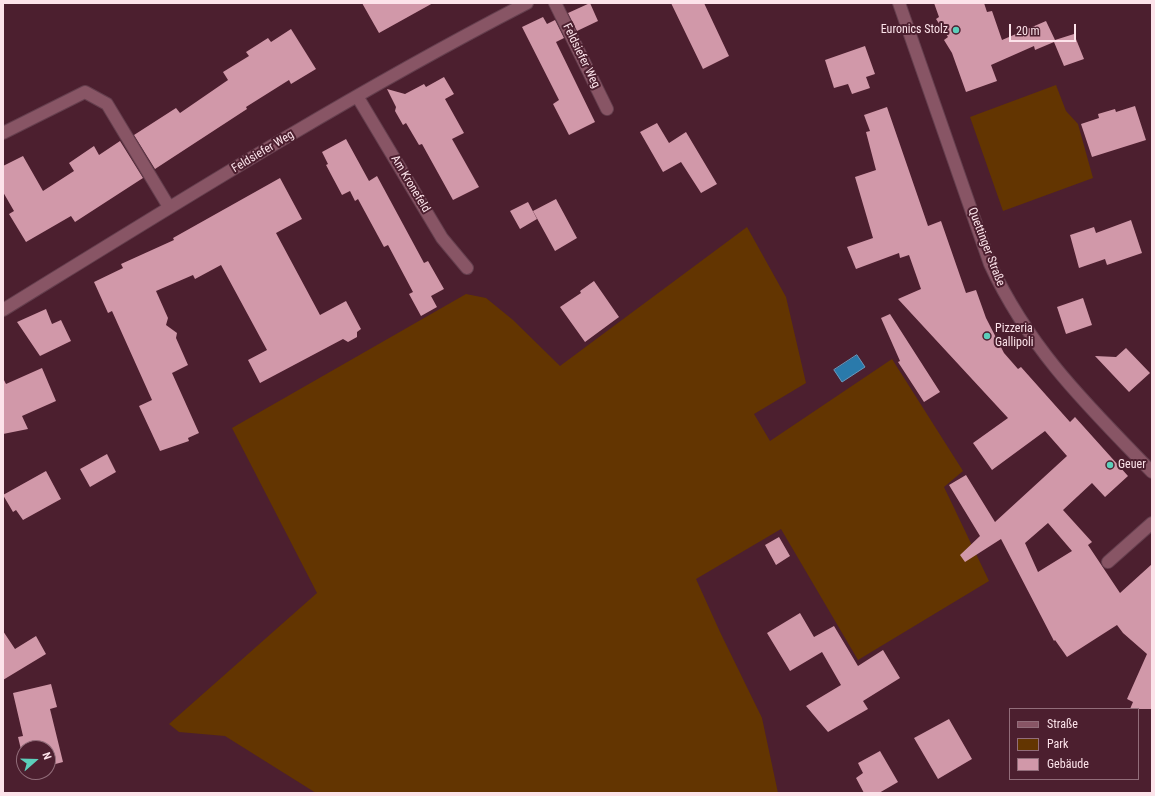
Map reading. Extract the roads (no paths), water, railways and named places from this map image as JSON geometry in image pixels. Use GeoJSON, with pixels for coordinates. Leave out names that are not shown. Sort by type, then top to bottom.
{"type":"FeatureCollection","features":[{"type":"Feature","properties":{"kind":"street","name":"Feldsiefer Weg"},"geometry":{"type":"LineString","coordinates":[[3,310],[169,208],[357,96],[527,3]]}},
{"type":"Feature","properties":{"kind":"street","name":"Feldsiefer Weg"},"geometry":{"type":"LineString","coordinates":[[555,3],[607,109]]}},
{"type":"Feature","properties":{"kind":"street","name":"Quettinger Straße"},"geometry":{"type":"LineString","coordinates":[[899,3],[990,264],[1005,295],[1027,330],[1082,400],[1152,472]]}},
{"type":"Feature","properties":{"kind":"street"},"geometry":{"type":"LineString","coordinates":[[3,133],[85,92],[107,104],[169,208]]}},
{"type":"Feature","properties":{"kind":"street","name":"Am Kronefeld"},"geometry":{"type":"LineString","coordinates":[[357,96],[442,238],[467,268]]}},
{"type":"Feature","properties":{"kind":"street"},"geometry":{"type":"LineString","coordinates":[[1108,562],[1152,523]]}},
{"type":"Feature","properties":{"kind":"water"},"geometry":{"type":"Polygon","coordinates":[[[857,355],[865,367],[842,382],[834,370],[857,355]]]}},
{"type":"Feature","properties":{"kind":"place","name":"Euronics Stolz"},"geometry":{"type":"Point","coordinates":[956,30]}},
{"type":"Feature","properties":{"kind":"place","name":"Pizzeria Gallipoli"},"geometry":{"type":"Point","coordinates":[987,336]}},
{"type":"Feature","properties":{"kind":"place","name":"Geuer"},"geometry":{"type":"Point","coordinates":[1110,465]}}]}
